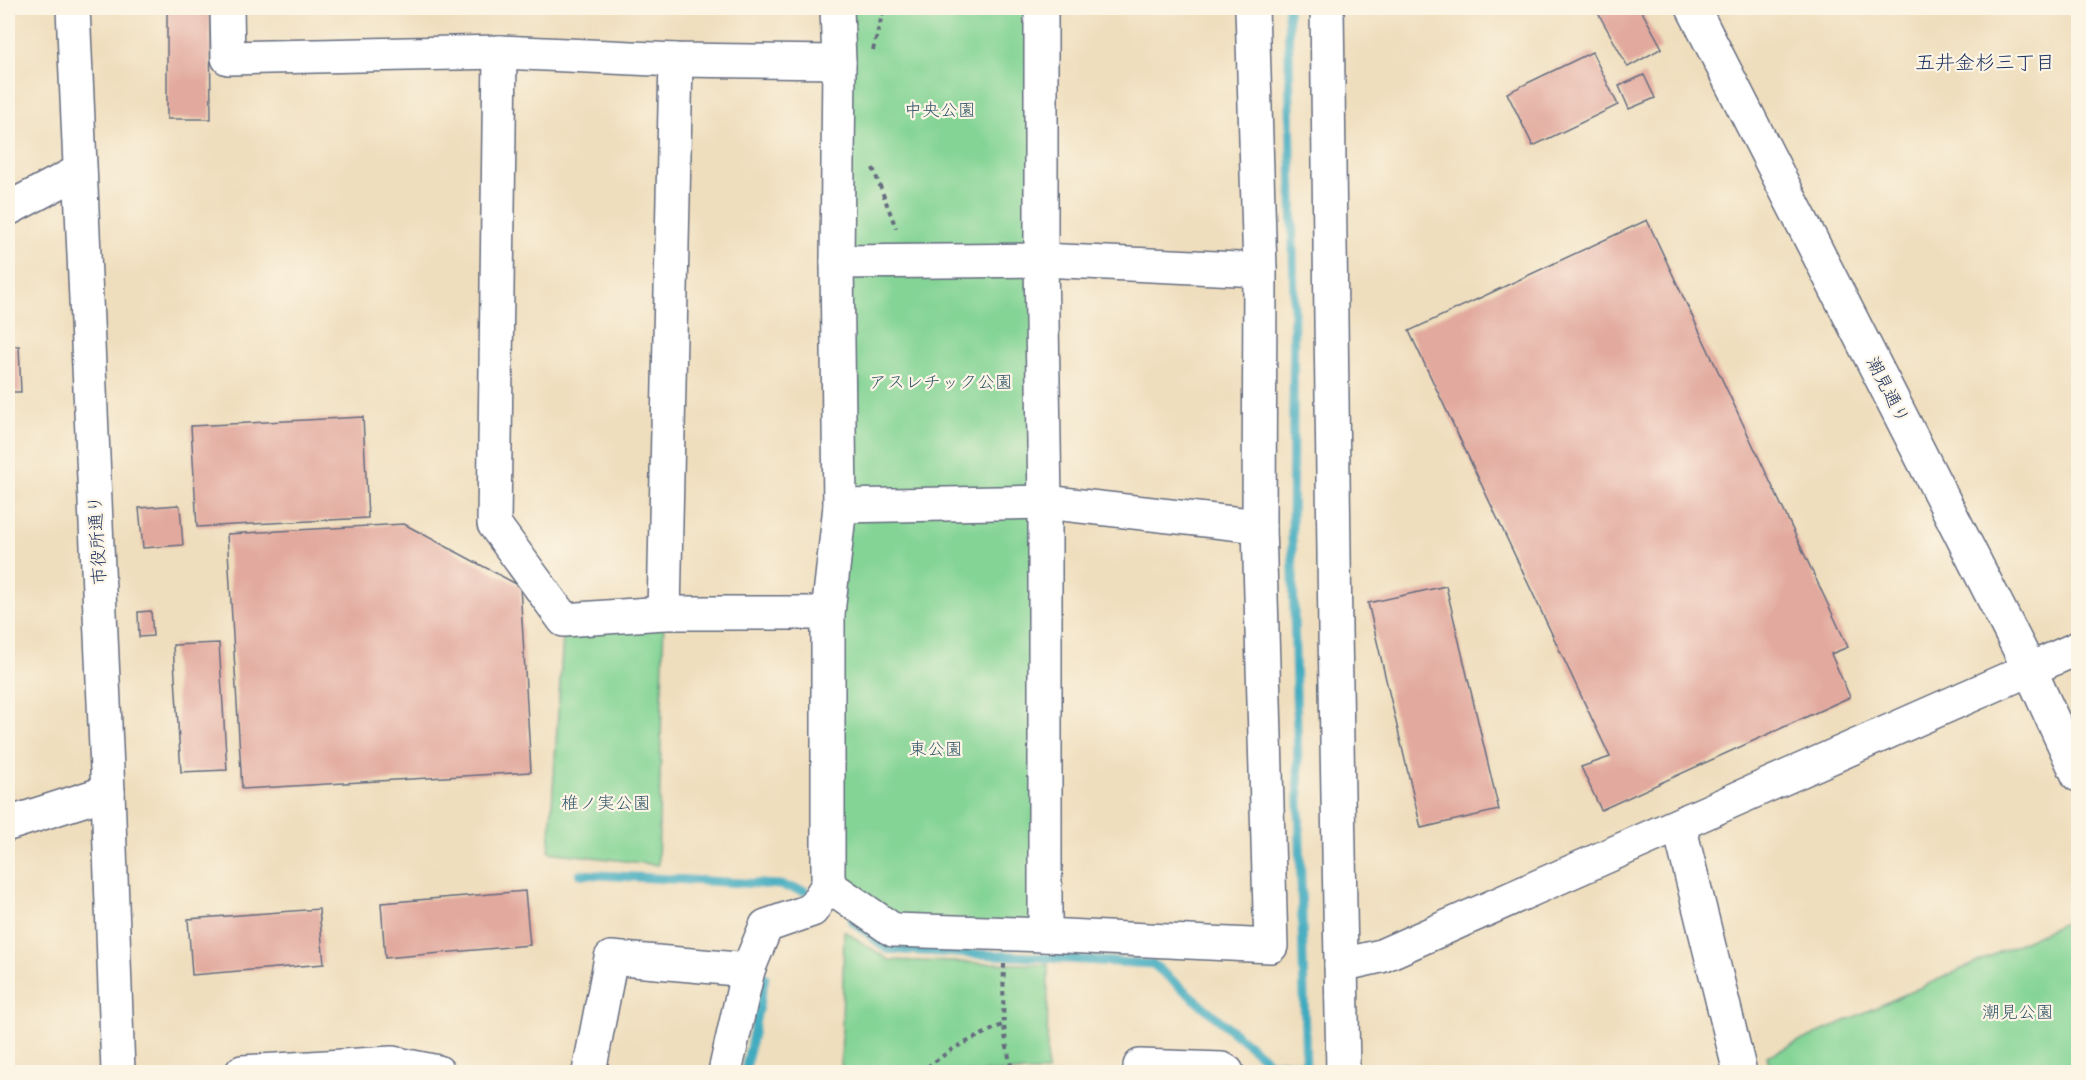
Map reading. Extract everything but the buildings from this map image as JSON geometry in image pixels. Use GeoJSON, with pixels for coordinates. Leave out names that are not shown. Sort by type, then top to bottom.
{"type":"FeatureCollection","features":[{"type":"Feature","properties":{"kind":"street","name":"市役所通り"},"geometry":{"type":"LineString","coordinates":[[73,8],[108,792],[118,1072]]}},
{"type":"Feature","properties":{"kind":"street"},"geometry":{"type":"LineString","coordinates":[[227,8],[228,58],[500,52],[676,60],[839,62]]}},
{"type":"Feature","properties":{"kind":"street"},"geometry":{"type":"LineString","coordinates":[[724,1072],[748,970],[766,926],[812,910],[828,885],[828,613],[840,506],[837,8]]}},
{"type":"Feature","properties":{"kind":"street"},"geometry":{"type":"LineString","coordinates":[[1041,8],[1041,260],[1045,502],[1045,935]]}},
{"type":"Feature","properties":{"kind":"street"},"geometry":{"type":"LineString","coordinates":[[828,885],[893,930],[1270,946],[1259,526],[1260,270],[1252,8]]}},
{"type":"Feature","properties":{"kind":"street"},"geometry":{"type":"LineString","coordinates":[[1327,8],[1343,1072]]}},
{"type":"Feature","properties":{"kind":"street","name":"潮見通り"},"geometry":{"type":"LineString","coordinates":[[1693,8],[2030,670],[2079,775]]}},
{"type":"Feature","properties":{"kind":"street"},"geometry":{"type":"LineString","coordinates":[[500,52],[494,524],[564,620],[664,613],[828,613]]}},
{"type":"Feature","properties":{"kind":"street"},"geometry":{"type":"LineString","coordinates":[[664,613],[676,60]]}},
{"type":"Feature","properties":{"kind":"street"},"geometry":{"type":"LineString","coordinates":[[8,208],[80,171]]}},
{"type":"Feature","properties":{"kind":"street"},"geometry":{"type":"LineString","coordinates":[[837,262],[1041,260],[1260,270]]}},
{"type":"Feature","properties":{"kind":"street"},"geometry":{"type":"LineString","coordinates":[[840,506],[1045,502],[1259,526]]}},
{"type":"Feature","properties":{"kind":"street"},"geometry":{"type":"LineString","coordinates":[[1341,965],[1382,956],[2079,648]]}},
{"type":"Feature","properties":{"kind":"street"},"geometry":{"type":"LineString","coordinates":[[8,824],[108,792]]}},
{"type":"Feature","properties":{"kind":"street"},"geometry":{"type":"LineString","coordinates":[[1679,825],[1740,1072]]}},
{"type":"Feature","properties":{"kind":"street"},"geometry":{"type":"LineString","coordinates":[[589,1072],[611,958],[748,970]]}},
{"type":"Feature","properties":{"kind":"street"},"geometry":{"type":"LineString","coordinates":[[242,1072],[392,1063],[438,1072]]}},
{"type":"Feature","properties":{"kind":"street"},"geometry":{"type":"LineString","coordinates":[[1140,1072],[1140,1066],[1222,1069],[1227,1072]]}},
{"type":"Feature","properties":{"kind":"path"},"geometry":{"type":"LineString","coordinates":[[873,51],[884,8]]}},
{"type":"Feature","properties":{"kind":"path"},"geometry":{"type":"LineString","coordinates":[[872,156],[872,168],[898,233],[904,261]]}},
{"type":"Feature","properties":{"kind":"path"},"geometry":{"type":"LineString","coordinates":[[1004,983],[1002,1025],[1012,1072]]}},
{"type":"Feature","properties":{"kind":"path"},"geometry":{"type":"LineString","coordinates":[[920,1072],[954,1048],[1002,1025]]}},
{"type":"Feature","properties":{"kind":"green space"},"geometry":{"type":"Polygon","coordinates":[[[837,8],[1041,8],[1045,935],[893,930],[828,885],[837,8]]]}},
{"type":"Feature","properties":{"kind":"green space","name":"椎ノ実公園"},"geometry":{"type":"Polygon","coordinates":[[[664,613],[658,865],[549,852],[564,620],[664,613]]]}},
{"type":"Feature","properties":{"kind":"green space","name":"潮見公園"},"geometry":{"type":"Polygon","coordinates":[[[2078,917],[2078,1072],[1771,1072],[1767,1056],[2078,917]]]}},
{"type":"Feature","properties":{"kind":"green space"},"geometry":{"type":"Polygon","coordinates":[[[844,931],[889,960],[1048,965],[1047,1072],[841,1072],[844,931]]]}},
{"type":"Feature","properties":{"kind":"waterway"},"geometry":{"type":"LineString","coordinates":[[1288,8],[1294,295],[1292,536],[1306,1072]]}},
{"type":"Feature","properties":{"kind":"waterway"},"geometry":{"type":"LineString","coordinates":[[580,874],[779,885],[805,891]]}},
{"type":"Feature","properties":{"kind":"waterway"},"geometry":{"type":"LineString","coordinates":[[852,921],[887,949],[1153,964],[1269,1062],[1306,1065]]}},
{"type":"Feature","properties":{"kind":"waterway"},"geometry":{"type":"LineString","coordinates":[[745,1072],[765,977]]}},
{"type":"Feature","properties":{"kind":"district","name":"五井金杉三丁目"},"geometry":{"type":"Point","coordinates":[1985,62]}},
{"type":"Feature","properties":{"kind":"park label","name":"中央公園"},"geometry":{"type":"Point","coordinates":[940,110]}},
{"type":"Feature","properties":{"kind":"park label","name":"アスレチック公園"},"geometry":{"type":"Point","coordinates":[941,382]}},
{"type":"Feature","properties":{"kind":"park label","name":"東公園"},"geometry":{"type":"Point","coordinates":[936,749]}}]}
